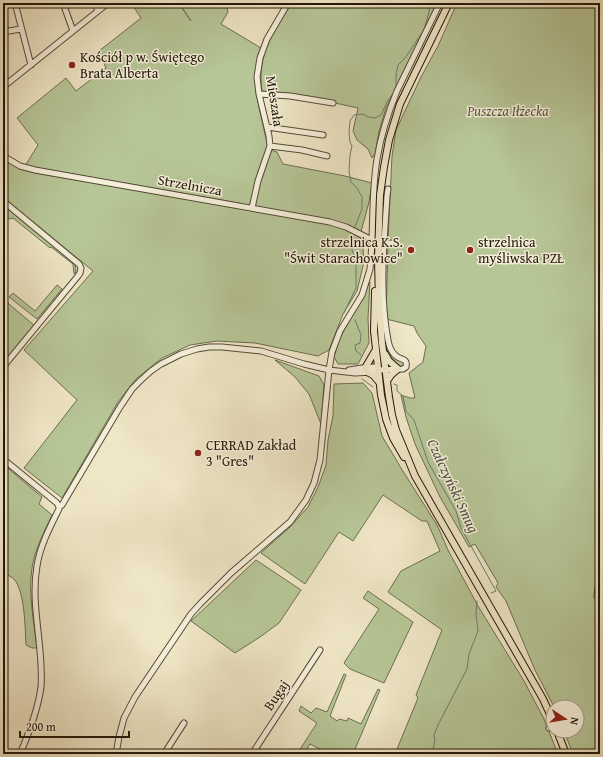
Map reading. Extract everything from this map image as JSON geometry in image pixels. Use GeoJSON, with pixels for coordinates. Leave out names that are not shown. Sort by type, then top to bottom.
{"type":"FeatureCollection","features":[{"type":"Feature","properties":{"kind":"main road"},"geometry":{"type":"LineString","coordinates":[[449,3],[400,104],[384,167],[380,195],[378,258],[379,314],[387,381],[392,415],[396,430],[414,473],[545,701]]}},
{"type":"Feature","properties":{"kind":"main road"},"geometry":{"type":"LineString","coordinates":[[378,258],[374,308],[376,349],[383,407],[393,438],[406,463],[414,473]]}},
{"type":"Feature","properties":{"kind":"main road"},"geometry":{"type":"LineString","coordinates":[[376,349],[366,370],[380,382]]}},
{"type":"Feature","properties":{"kind":"main road"},"geometry":{"type":"LineString","coordinates":[[383,351],[389,361],[398,369],[387,381]]}},
{"type":"Feature","properties":{"kind":"main road"},"geometry":{"type":"LineString","coordinates":[[560,739],[566,754]]}},
{"type":"Feature","properties":{"kind":"street"},"geometry":{"type":"LineString","coordinates":[[15,3],[31,65]]}},
{"type":"Feature","properties":{"kind":"street"},"geometry":{"type":"LineString","coordinates":[[64,3],[73,31]]}},
{"type":"Feature","properties":{"kind":"street"},"geometry":{"type":"LineString","coordinates":[[95,3],[98,11]]}},
{"type":"Feature","properties":{"kind":"street"},"geometry":{"type":"LineString","coordinates":[[3,87],[108,3]]}},
{"type":"Feature","properties":{"kind":"street","name":"Mieszała"},"geometry":{"type":"LineString","coordinates":[[252,208],[258,181],[270,146],[257,77],[260,58],[270,34],[288,3]]}},
{"type":"Feature","properties":{"kind":"street"},"geometry":{"type":"LineString","coordinates":[[116,754],[124,718],[135,698],[191,614],[231,572],[290,522],[306,500],[314,483],[320,460],[332,352],[340,331],[362,295],[370,269],[374,184],[383,132],[397,91],[440,3]]}},
{"type":"Feature","properties":{"kind":"street"},"geometry":{"type":"LineString","coordinates":[[3,32],[21,29]]}},
{"type":"Feature","properties":{"kind":"street"},"geometry":{"type":"LineString","coordinates":[[259,94],[290,96],[333,103]]}},
{"type":"Feature","properties":{"kind":"street"},"geometry":{"type":"LineString","coordinates":[[266,127],[323,135]]}},
{"type":"Feature","properties":{"kind":"street"},"geometry":{"type":"LineString","coordinates":[[270,146],[302,150],[327,156]]}},
{"type":"Feature","properties":{"kind":"street","name":"Strzelnicza"},"geometry":{"type":"LineString","coordinates":[[3,156],[20,166],[35,170],[330,222],[372,240]]}},
{"type":"Feature","properties":{"kind":"street"},"geometry":{"type":"LineString","coordinates":[[20,754],[34,718],[40,688],[41,663],[35,585],[37,566],[42,545],[59,506],[62,505],[120,407],[140,380],[151,370],[176,356],[193,350],[209,347],[231,347],[260,351],[329,370],[355,373],[366,370],[373,372],[378,370],[403,369],[406,367],[407,363],[392,352],[389,345],[383,302],[388,189]]}},
{"type":"Feature","properties":{"kind":"street"},"geometry":{"type":"LineString","coordinates":[[3,202],[79,264],[81,268],[78,276],[3,367]]}},
{"type":"Feature","properties":{"kind":"street"},"geometry":{"type":"LineString","coordinates":[[385,242],[391,243]]}},
{"type":"Feature","properties":{"kind":"street"},"geometry":{"type":"LineString","coordinates":[[3,459],[59,506]]}},
{"type":"Feature","properties":{"kind":"street"},"geometry":{"type":"LineString","coordinates":[[597,596],[600,573]]}},
{"type":"Feature","properties":{"kind":"street","name":"Bugaj"},"geometry":{"type":"LineString","coordinates":[[252,754],[320,650]]}},
{"type":"Feature","properties":{"kind":"street"},"geometry":{"type":"LineString","coordinates":[[164,754],[184,722]]}},
{"type":"Feature","properties":{"kind":"green space"},"geometry":{"type":"Polygon","coordinates":[[[131,3],[174,3],[180,5],[191,21],[179,3],[226,3],[228,12],[221,24],[261,48],[257,72],[256,91],[268,149],[277,152],[283,164],[345,176],[372,183],[369,202],[361,232],[334,221],[25,166],[38,145],[17,118],[66,78],[76,91],[106,68],[99,51],[141,18],[131,3]]]}},
{"type":"Feature","properties":{"kind":"green space"},"geometry":{"type":"Polygon","coordinates":[[[291,3],[437,3],[386,108],[379,131],[375,154],[372,158],[368,149],[357,140],[353,131],[358,108],[312,98],[262,91],[261,76],[264,55],[271,37],[291,3]]]}},
{"type":"Feature","properties":{"kind":"green space","name":"Puszcza Iłżecka"},"geometry":{"type":"Polygon","coordinates":[[[457,3],[600,3],[600,754],[573,754],[567,739],[585,739],[585,699],[550,699],[535,670],[506,601],[496,587],[498,583],[475,544],[469,547],[440,497],[415,444],[406,417],[401,395],[415,398],[409,373],[423,362],[426,346],[414,326],[386,319],[388,244],[391,241],[388,240],[392,156],[396,130],[421,77],[438,46],[457,3]]]}},
{"type":"Feature","properties":{"kind":"green space"},"geometry":{"type":"Polygon","coordinates":[[[3,158],[23,170],[36,173],[335,225],[350,230],[362,240],[364,262],[357,291],[343,314],[329,350],[318,356],[255,343],[217,341],[190,345],[162,358],[136,379],[118,402],[62,498],[24,468],[77,400],[24,350],[93,271],[3,197],[3,158]]]}},
{"type":"Feature","properties":{"kind":"green space"},"geometry":{"type":"Polygon","coordinates":[[[3,205],[75,264],[76,272],[74,274],[73,264],[51,247],[50,248],[13,218],[9,219],[3,214],[5,212],[3,210],[3,205]]]}},
{"type":"Feature","properties":{"kind":"green space"},"geometry":{"type":"Polygon","coordinates":[[[370,282],[368,318],[369,343],[358,364],[338,364],[334,357],[340,338],[370,282]]]}},
{"type":"Feature","properties":{"kind":"green space"},"geometry":{"type":"Polygon","coordinates":[[[57,285],[62,289],[37,319],[9,297],[13,293],[35,311],[57,285]]]}},
{"type":"Feature","properties":{"kind":"green space"},"geometry":{"type":"Polygon","coordinates":[[[3,299],[35,326],[3,363],[3,299]]]}},
{"type":"Feature","properties":{"kind":"green space"},"geometry":{"type":"Polygon","coordinates":[[[384,344],[394,357],[403,362],[403,366],[401,367],[396,365],[384,344]]]}},
{"type":"Feature","properties":{"kind":"green space"},"geometry":{"type":"Polygon","coordinates":[[[275,360],[319,376],[324,385],[321,424],[309,394],[295,377],[275,360]]]}},
{"type":"Feature","properties":{"kind":"green space"},"geometry":{"type":"Polygon","coordinates":[[[363,383],[372,393],[382,436],[437,525],[448,550],[478,606],[524,681],[545,722],[545,739],[552,739],[558,754],[395,754],[418,698],[416,695],[442,630],[388,592],[401,571],[440,551],[427,521],[422,521],[383,495],[353,541],[339,532],[305,584],[261,553],[290,527],[308,507],[318,487],[326,465],[328,440],[333,416],[334,384],[363,383]]]}},
{"type":"Feature","properties":{"kind":"green space"},"geometry":{"type":"Polygon","coordinates":[[[3,464],[42,497],[39,504],[52,515],[38,547],[32,568],[31,598],[37,648],[32,648],[26,645],[24,610],[18,585],[14,579],[6,574],[3,575],[3,464]]]}},
{"type":"Feature","properties":{"kind":"green space"},"geometry":{"type":"Polygon","coordinates":[[[256,560],[301,590],[279,623],[235,653],[191,621],[256,560]]]}},
{"type":"Feature","properties":{"kind":"green space"},"geometry":{"type":"Polygon","coordinates":[[[368,591],[413,622],[384,683],[350,669],[344,663],[379,609],[363,598],[368,591]]]}},
{"type":"Feature","properties":{"kind":"green space"},"geometry":{"type":"Polygon","coordinates":[[[344,674],[346,675],[330,716],[337,721],[339,719],[347,721],[348,718],[361,724],[378,689],[380,690],[353,754],[330,754],[310,744],[304,754],[297,754],[317,723],[299,711],[301,706],[311,713],[316,708],[327,712],[344,674]]]}},
{"type":"Feature","properties":{"kind":"waterway","name":"Czałczyński Smug"},"geometry":{"type":"LineString","coordinates":[[396,89],[396,74],[398,65],[405,58],[424,30],[430,3]]}},
{"type":"Feature","properties":{"kind":"waterway","name":"Czałczyński Smug"},"geometry":{"type":"LineString","coordinates":[[354,229],[362,209],[362,197],[357,188],[351,182],[349,172],[352,146],[349,132],[350,121],[354,115],[363,114],[368,117],[375,118],[381,115],[394,92]]}},
{"type":"Feature","properties":{"kind":"waterway","name":"Czałczyński Smug"},"geometry":{"type":"LineString","coordinates":[[344,313],[356,288],[356,260],[352,250],[353,233]]}},
{"type":"Feature","properties":{"kind":"waterway","name":"Czałczyński Smug"},"geometry":{"type":"LineString","coordinates":[[355,320],[361,335],[360,343],[355,345],[356,351],[361,355]]}},
{"type":"Feature","properties":{"kind":"waterway","name":"Czałczyński Smug"},"geometry":{"type":"LineString","coordinates":[[362,379],[373,387]]}},
{"type":"Feature","properties":{"kind":"waterway","name":"Czałczyński Smug"},"geometry":{"type":"LineString","coordinates":[[394,384],[397,385],[397,391],[403,396],[406,411],[414,420],[428,462],[456,511],[461,528],[496,591],[491,593]]}},
{"type":"Feature","properties":{"kind":"waterway","name":"Czałczyński Smug"},"geometry":{"type":"LineString","coordinates":[[432,754],[435,740],[434,735],[438,725],[467,669],[469,654],[478,631],[476,614],[477,601]]}},
{"type":"Feature","properties":{"kind":"place","name":"Kościół p w. Świętego Brata Alberta"},"geometry":{"type":"Point","coordinates":[72,65]}},
{"type":"Feature","properties":{"kind":"place","name":"strzelnica K.S. \"Świt Starachowice\""},"geometry":{"type":"Point","coordinates":[411,250]}},
{"type":"Feature","properties":{"kind":"place","name":"strzelnica myśliwska PZŁ"},"geometry":{"type":"Point","coordinates":[470,250]}},
{"type":"Feature","properties":{"kind":"place","name":"CERRAD Zakład 3 \"Gres\""},"geometry":{"type":"Point","coordinates":[198,453]}}]}
